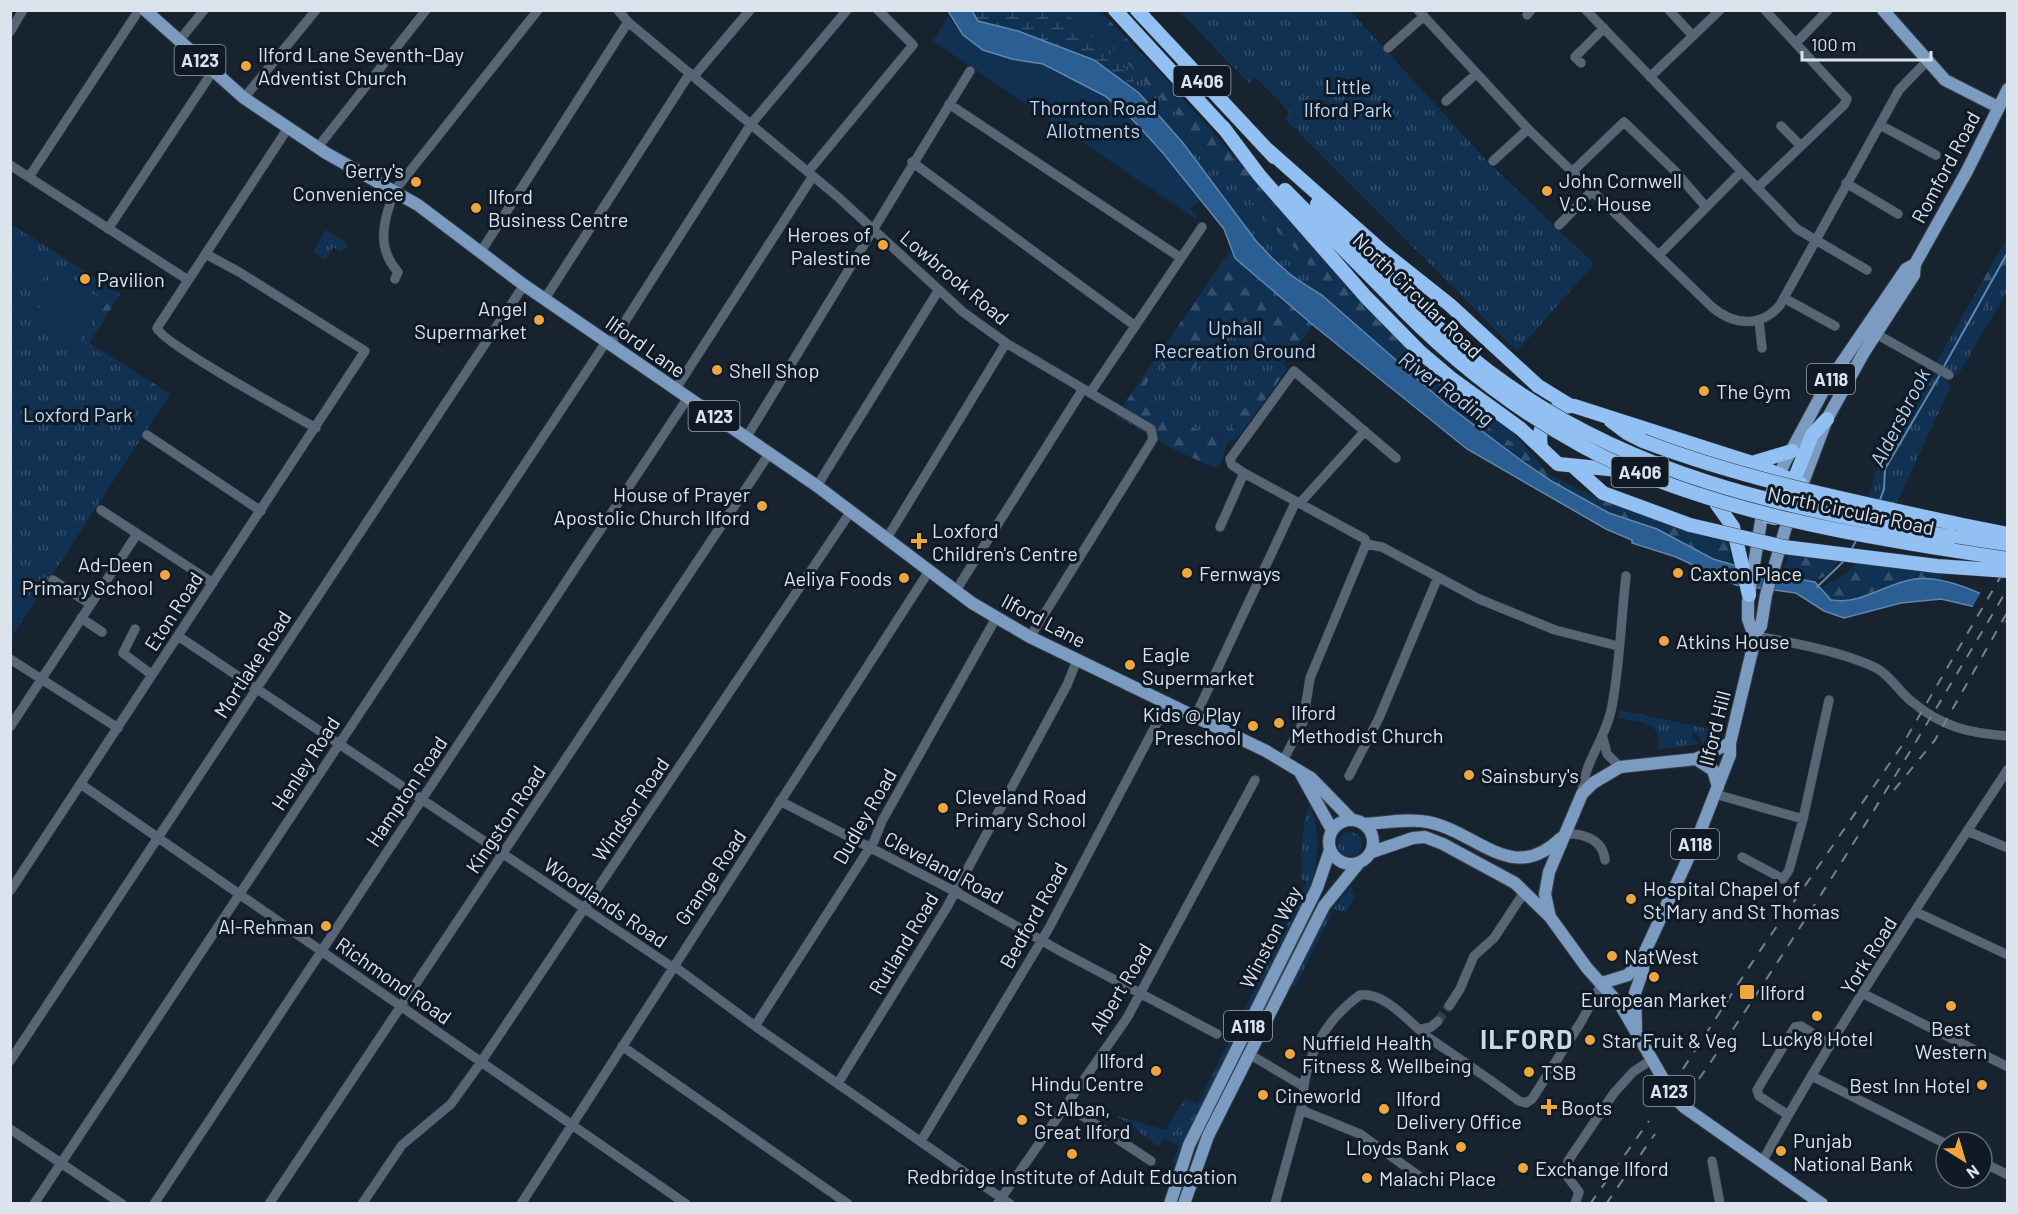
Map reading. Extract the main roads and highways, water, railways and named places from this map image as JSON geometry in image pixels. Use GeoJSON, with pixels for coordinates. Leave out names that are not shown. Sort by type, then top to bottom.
{"type":"FeatureCollection","features":[{"type":"Feature","properties":{"kind":"highway","name":"North Circular Road"},"geometry":{"type":"LineString","coordinates":[[1115,10],[1223,127],[1388,286],[1487,370],[1581,431],[1623,452],[1701,481],[1878,524],[2007,545]]}},
{"type":"Feature","properties":{"kind":"highway","name":"North Circular Road"},"geometry":{"type":"LineString","coordinates":[[1137,10],[1268,150],[1442,349],[1487,386],[1564,435],[1618,463],[1708,498],[1791,519],[2007,559]]}},
{"type":"Feature","properties":{"kind":"highway","name":"A406"},"geometry":{"type":"LineString","coordinates":[[1223,127],[1259,175],[1383,316],[1452,379],[1541,447],[1558,464],[1627,470],[1716,503],[1762,515]]}},
{"type":"Feature","properties":{"kind":"highway","name":"A406"},"geometry":{"type":"LineString","coordinates":[[1268,150],[1382,251],[1450,305],[1538,386],[1569,405],[1752,463],[1792,479]]}},
{"type":"Feature","properties":{"kind":"highway"},"geometry":{"type":"LineString","coordinates":[[1541,447],[1541,424],[1546,416],[1556,409],[1569,405]]}},
{"type":"Feature","properties":{"kind":"highway","name":"A406"},"geometry":{"type":"LineString","coordinates":[[1607,418],[1627,434],[1691,459],[1800,489],[2007,534]]}},
{"type":"Feature","properties":{"kind":"highway","name":"A118"},"geometry":{"type":"LineString","coordinates":[[1762,515],[1778,516],[1812,435],[1827,419]]}},
{"type":"Feature","properties":{"kind":"highway"},"geometry":{"type":"LineString","coordinates":[[1752,463],[1792,451]]}},
{"type":"Feature","properties":{"kind":"highway","name":"A406"},"geometry":{"type":"LineString","coordinates":[[1574,467],[1594,487],[1690,525],[1784,547],[1937,566],[2007,572]]}},
{"type":"Feature","properties":{"kind":"highway"},"geometry":{"type":"LineString","coordinates":[[1716,503],[1729,518],[1749,595]]}},
{"type":"Feature","properties":{"kind":"main road","name":"Ilford Lane"},"geometry":{"type":"LineString","coordinates":[[145,10],[244,98],[318,147],[395,190],[440,220],[544,300],[817,486],[955,592],[1030,637],[1196,715],[1283,761],[1311,778],[1358,822]]}},
{"type":"Feature","properties":{"kind":"main road"},"geometry":{"type":"LineString","coordinates":[[1883,10],[1945,80],[1998,107]]}},
{"type":"Feature","properties":{"kind":"main road","name":"Romford Road"},"geometry":{"type":"LineString","coordinates":[[1827,419],[1906,269],[1916,264],[2007,89]]}},
{"type":"Feature","properties":{"kind":"main road","name":"Romford Road"},"geometry":{"type":"LineString","coordinates":[[1792,479],[1792,451],[1826,386],[1872,331]]}},
{"type":"Feature","properties":{"kind":"main road","name":"Ilford Hill"},"geometry":{"type":"LineString","coordinates":[[1636,1028],[1635,993],[1643,970],[1643,956],[1698,837],[1730,755],[1730,744],[1754,636],[1761,626],[1792,479]]}},
{"type":"Feature","properties":{"kind":"main road","name":"Ilford Hill"},"geometry":{"type":"LineString","coordinates":[[1754,636],[1748,619],[1749,595],[1762,515]]}},
{"type":"Feature","properties":{"kind":"main road","name":"A118"},"geometry":{"type":"LineString","coordinates":[[1550,917],[1545,894],[1549,873],[1582,794],[1603,774],[1620,767],[1696,759],[1730,744]]}},
{"type":"Feature","properties":{"kind":"main road"},"geometry":{"type":"LineString","coordinates":[[1696,759],[1713,770],[1716,790]]}},
{"type":"Feature","properties":{"kind":"main road","name":"Ilford Lane"},"geometry":{"type":"LineString","coordinates":[[1301,774],[1332,830]]}},
{"type":"Feature","properties":{"kind":"main road","name":"A118"},"geometry":{"type":"LineString","coordinates":[[1330,850],[1332,830],[1342,822],[1425,821],[1511,858],[1530,858],[1551,847],[1565,834]]}},
{"type":"Feature","properties":{"kind":"main road"},"geometry":{"type":"LineString","coordinates":[[1358,822],[1371,834],[1371,852]]}},
{"type":"Feature","properties":{"kind":"main road","name":"A118"},"geometry":{"type":"LineString","coordinates":[[1358,864],[1371,852],[1398,842],[1425,837],[1443,843],[1506,876],[1525,891],[1550,917],[1587,968],[1602,982],[1628,975],[1643,956]]}},
{"type":"Feature","properties":{"kind":"main road"},"geometry":{"type":"LineString","coordinates":[[1330,850],[1340,862],[1358,864]]}},
{"type":"Feature","properties":{"kind":"main road","name":"Winston Way"},"geometry":{"type":"LineString","coordinates":[[1170,1203],[1189,1145],[1317,888],[1330,850]]}},
{"type":"Feature","properties":{"kind":"main road","name":"Winston Way"},"geometry":{"type":"LineString","coordinates":[[1184,1203],[1208,1136],[1324,906],[1358,864]]}},
{"type":"Feature","properties":{"kind":"main road","name":"A123"},"geometry":{"type":"LineString","coordinates":[[1602,982],[1636,1028],[1664,1084],[1684,1107],[1822,1203]]}},
{"type":"Feature","properties":{"kind":"waterway","name":"Aldersbrook"},"geometry":{"type":"LineString","coordinates":[[1943,368],[2008,252]]}},
{"type":"Feature","properties":{"kind":"waterway","name":"Aldersbrook"},"geometry":{"type":"LineString","coordinates":[[1880,500],[1884,489],[1885,469],[1941,373]]}},
{"type":"Feature","properties":{"kind":"waterway","name":"Aldersbrook"},"geometry":{"type":"LineString","coordinates":[[1851,550],[1857,539]]}},
{"type":"Feature","properties":{"kind":"waterway","name":"Aldersbrook"},"geometry":{"type":"LineString","coordinates":[[1817,587],[1845,560]]}},
{"type":"Feature","properties":{"kind":"tunnel"},"geometry":{"type":"LineString","coordinates":[[1438,1021],[1449,1006]]}},
{"type":"Feature","properties":{"kind":"railway"},"geometry":{"type":"LineString","coordinates":[[1683,1069],[1757,955],[1901,747],[2008,564]]}},
{"type":"Feature","properties":{"kind":"railway"},"geometry":{"type":"LineString","coordinates":[[1699,1079],[1780,959],[1858,837],[2008,588]]}},
{"type":"Feature","properties":{"kind":"railway"},"geometry":{"type":"LineString","coordinates":[[1894,790],[1935,740],[2008,611]]}},
{"type":"Feature","properties":{"kind":"railway"},"geometry":{"type":"LineString","coordinates":[[1590,1204],[1649,1121]]}},
{"type":"Feature","properties":{"kind":"railway"},"geometry":{"type":"LineString","coordinates":[[1606,1204],[1655,1134]]}},
{"type":"Feature","properties":{"kind":"place","name":"Ilford Lane Seventh-Day Adventist Church"},"geometry":{"type":"Point","coordinates":[246,66]}},
{"type":"Feature","properties":{"kind":"place","name":"Gerry's Convenience"},"geometry":{"type":"Point","coordinates":[416,182]}},
{"type":"Feature","properties":{"kind":"place","name":"John Cornwell V.C. House"},"geometry":{"type":"Point","coordinates":[1547,191]}},
{"type":"Feature","properties":{"kind":"place","name":"Ilford Business Centre"},"geometry":{"type":"Point","coordinates":[476,208]}},
{"type":"Feature","properties":{"kind":"place","name":"Heroes of Palestine"},"geometry":{"type":"Point","coordinates":[883,245]}},
{"type":"Feature","properties":{"kind":"place","name":"Pavilion"},"geometry":{"type":"Point","coordinates":[85,279]}},
{"type":"Feature","properties":{"kind":"place","name":"Angel Supermarket"},"geometry":{"type":"Point","coordinates":[539,320]}},
{"type":"Feature","properties":{"kind":"place","name":"Shell Shop"},"geometry":{"type":"Point","coordinates":[717,370]}},
{"type":"Feature","properties":{"kind":"place","name":"The Gym"},"geometry":{"type":"Point","coordinates":[1704,391]}},
{"type":"Feature","properties":{"kind":"place","name":"House of Prayer Apostolic Church Ilford"},"geometry":{"type":"Point","coordinates":[762,506]}},
{"type":"Feature","properties":{"kind":"place","name":"Loxford Children's Centre"},"geometry":{"type":"Point","coordinates":[919,541]}},
{"type":"Feature","properties":{"kind":"place","name":"Fernways"},"geometry":{"type":"Point","coordinates":[1187,573]}},
{"type":"Feature","properties":{"kind":"place","name":"Caxton Place"},"geometry":{"type":"Point","coordinates":[1678,573]}},
{"type":"Feature","properties":{"kind":"place","name":"Ad-Deen Primary School"},"geometry":{"type":"Point","coordinates":[165,575]}},
{"type":"Feature","properties":{"kind":"place","name":"Aeliya Foods"},"geometry":{"type":"Point","coordinates":[904,578]}},
{"type":"Feature","properties":{"kind":"place","name":"Atkins House"},"geometry":{"type":"Point","coordinates":[1664,641]}},
{"type":"Feature","properties":{"kind":"place","name":"Eagle Supermarket"},"geometry":{"type":"Point","coordinates":[1130,665]}},
{"type":"Feature","properties":{"kind":"place","name":"Ilford Methodist Church"},"geometry":{"type":"Point","coordinates":[1279,723]}},
{"type":"Feature","properties":{"kind":"place","name":"Kids @ Play Preschool"},"geometry":{"type":"Point","coordinates":[1253,726]}},
{"type":"Feature","properties":{"kind":"place","name":"Sainsbury's"},"geometry":{"type":"Point","coordinates":[1469,775]}},
{"type":"Feature","properties":{"kind":"place","name":"Cleveland Road Primary School"},"geometry":{"type":"Point","coordinates":[943,808]}},
{"type":"Feature","properties":{"kind":"place","name":"Hospital Chapel of St Mary and St Thomas"},"geometry":{"type":"Point","coordinates":[1631,899]}},
{"type":"Feature","properties":{"kind":"place","name":"Al-Rehman"},"geometry":{"type":"Point","coordinates":[326,926]}},
{"type":"Feature","properties":{"kind":"place","name":"NatWest"},"geometry":{"type":"Point","coordinates":[1612,956]}},
{"type":"Feature","properties":{"kind":"place","name":"European Market"},"geometry":{"type":"Point","coordinates":[1654,977]}},
{"type":"Feature","properties":{"kind":"place","name":"Ilford"},"geometry":{"type":"Point","coordinates":[1747,992]}},
{"type":"Feature","properties":{"kind":"place","name":"Best Western"},"geometry":{"type":"Point","coordinates":[1951,1006]}},
{"type":"Feature","properties":{"kind":"place","name":"Lucky8 Hotel"},"geometry":{"type":"Point","coordinates":[1817,1016]}},
{"type":"Feature","properties":{"kind":"place","name":"Star Fruit & Veg"},"geometry":{"type":"Point","coordinates":[1590,1040]}},
{"type":"Feature","properties":{"kind":"place","name":"Nuffield Health Fitness & Wellbeing"},"geometry":{"type":"Point","coordinates":[1290,1054]}},
{"type":"Feature","properties":{"kind":"place","name":"Ilford Hindu Centre"},"geometry":{"type":"Point","coordinates":[1156,1071]}},
{"type":"Feature","properties":{"kind":"place","name":"TSB"},"geometry":{"type":"Point","coordinates":[1529,1072]}},
{"type":"Feature","properties":{"kind":"place","name":"Best Inn Hotel"},"geometry":{"type":"Point","coordinates":[1982,1085]}},
{"type":"Feature","properties":{"kind":"place","name":"Cineworld"},"geometry":{"type":"Point","coordinates":[1263,1095]}},
{"type":"Feature","properties":{"kind":"place","name":"Boots"},"geometry":{"type":"Point","coordinates":[1549,1107]}},
{"type":"Feature","properties":{"kind":"place","name":"Ilford Delivery Office"},"geometry":{"type":"Point","coordinates":[1384,1109]}},
{"type":"Feature","properties":{"kind":"place","name":"St Alban, Great Ilford"},"geometry":{"type":"Point","coordinates":[1022,1120]}},
{"type":"Feature","properties":{"kind":"place","name":"Lloyds Bank"},"geometry":{"type":"Point","coordinates":[1461,1147]}},
{"type":"Feature","properties":{"kind":"place","name":"Punjab National Bank"},"geometry":{"type":"Point","coordinates":[1781,1151]}},
{"type":"Feature","properties":{"kind":"place","name":"Redbridge Institute of Adult Education"},"geometry":{"type":"Point","coordinates":[1072,1154]}},
{"type":"Feature","properties":{"kind":"place","name":"Exchange Ilford"},"geometry":{"type":"Point","coordinates":[1523,1168]}},
{"type":"Feature","properties":{"kind":"place","name":"Malachi Place"},"geometry":{"type":"Point","coordinates":[1367,1178]}},
{"type":"Feature","properties":{"kind":"district","name":"ILFORD"},"geometry":{"type":"Point","coordinates":[1527,1038]}},
{"type":"Feature","properties":{"kind":"park label","name":"Little Ilford Park"},"geometry":{"type":"Point","coordinates":[1348,98]}},
{"type":"Feature","properties":{"kind":"park label","name":"Thornton Road Allotments"},"geometry":{"type":"Point","coordinates":[1093,118]}},
{"type":"Feature","properties":{"kind":"park label","name":"Uphall Recreation Ground"},"geometry":{"type":"Point","coordinates":[1235,338]}},
{"type":"Feature","properties":{"kind":"park label","name":"Loxford Park"},"geometry":{"type":"Point","coordinates":[78,414]}},
{"type":"Feature","properties":{"kind":"water label","name":"River Roding"},"geometry":{"type":"Point","coordinates":[1447,388]}}]}
